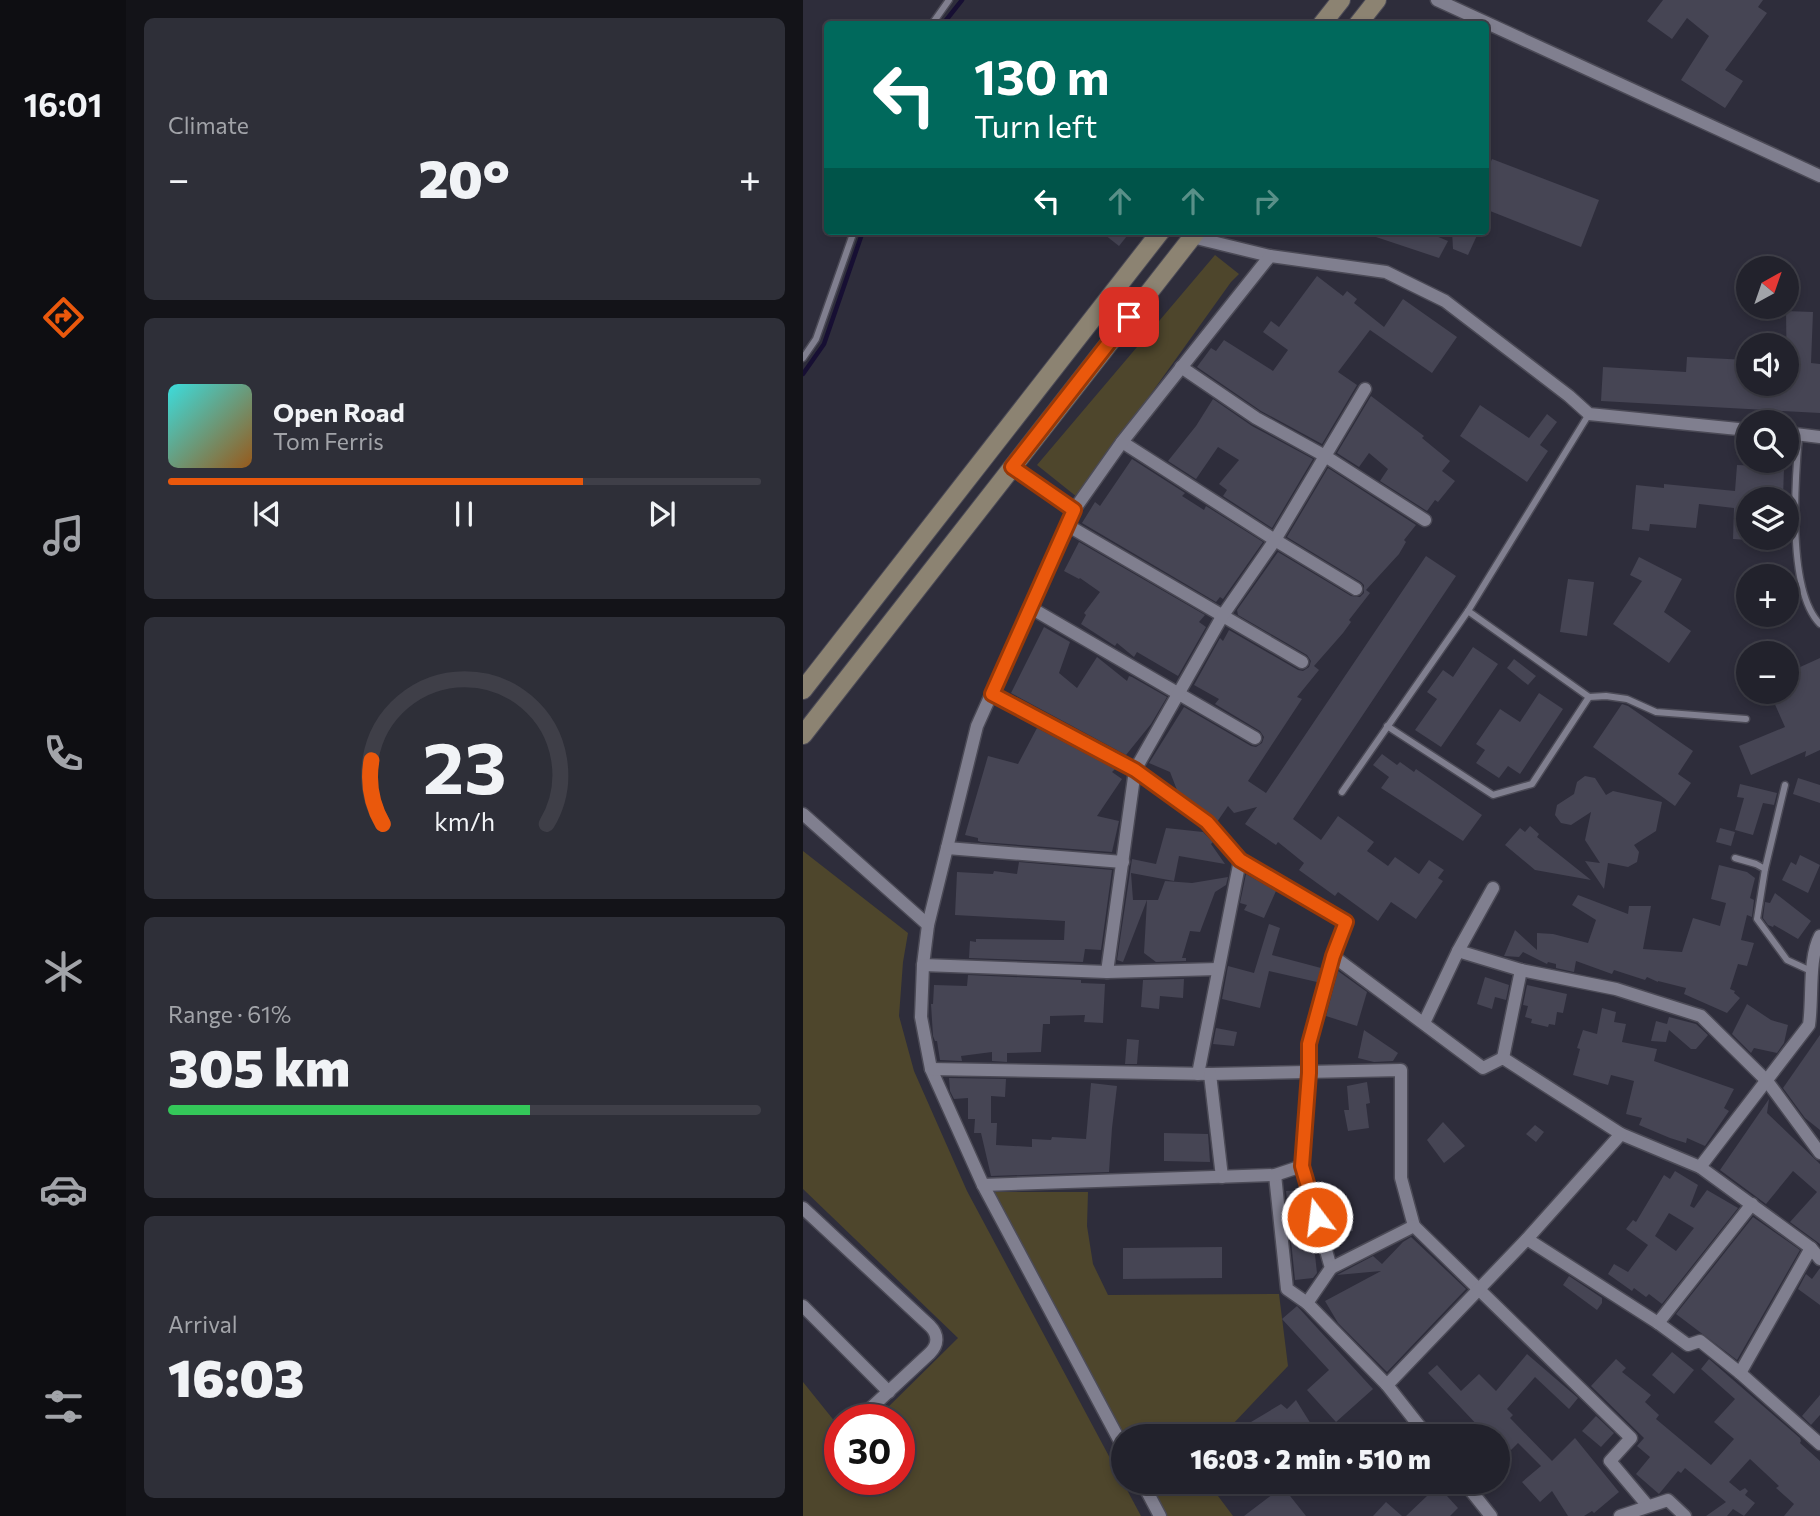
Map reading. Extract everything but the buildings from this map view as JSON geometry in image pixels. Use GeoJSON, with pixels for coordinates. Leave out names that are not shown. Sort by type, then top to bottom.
{"type":"FeatureCollection","features":[{"type":"Feature","properties":{"kind":"main road"},"geometry":{"type":"LineString","coordinates":[[1324,21],[1341,0]]}},
{"type":"Feature","properties":{"kind":"main road"},"geometry":{"type":"LineString","coordinates":[[1360,21],[1377,0]]}},
{"type":"Feature","properties":{"kind":"main road"},"geometry":{"type":"LineString","coordinates":[[803,690],[1158,235]]}},
{"type":"Feature","properties":{"kind":"main road"},"geometry":{"type":"LineString","coordinates":[[803,735],[1193,235]]}},
{"type":"Feature","properties":{"kind":"main road"},"geometry":{"type":"LineString","coordinates":[[1039,387],[1061,404]]}},
{"type":"Feature","properties":{"kind":"street"},"geometry":{"type":"LineString","coordinates":[[1437,0],[1483,21]]}},
{"type":"Feature","properties":{"kind":"street"},"geometry":{"type":"LineString","coordinates":[[1489,24],[1817,172]]}},
{"type":"Feature","properties":{"kind":"street"},"geometry":{"type":"LineString","coordinates":[[1197,235],[1270,256],[1386,272],[1445,301],[1589,414],[1736,429]]}},
{"type":"Feature","properties":{"kind":"street"},"geometry":{"type":"LineString","coordinates":[[1111,1425],[983,1185],[931,1069],[921,1017],[928,925],[977,726],[1074,510],[1122,442],[1270,256]]}},
{"type":"Feature","properties":{"kind":"street"},"geometry":{"type":"LineString","coordinates":[[1181,367],[1256,418],[1325,456],[1425,520]]}},
{"type":"Feature","properties":{"kind":"street"},"geometry":{"type":"LineString","coordinates":[[1107,972],[1135,770],[1177,693],[1224,615],[1275,540],[1365,388]]}},
{"type":"Feature","properties":{"kind":"street"},"geometry":{"type":"LineString","coordinates":[[1799,435],[1820,437]]}},
{"type":"Feature","properties":{"kind":"street"},"geometry":{"type":"LineString","coordinates":[[1122,442],[1356,589]]}},
{"type":"Feature","properties":{"kind":"street"},"geometry":{"type":"LineString","coordinates":[[1012,467],[1074,510]]}},
{"type":"Feature","properties":{"kind":"street"},"geometry":{"type":"LineString","coordinates":[[1067,525],[1302,662]]}},
{"type":"Feature","properties":{"kind":"street"},"geometry":{"type":"LineString","coordinates":[[1031,608],[1255,738]]}},
{"type":"Feature","properties":{"kind":"street"},"geometry":{"type":"LineString","coordinates":[[992,694],[1135,770],[1207,822],[1240,860],[1346,922],[1333,956],[1309,1044],[1302,1166],[1331,1269]]}},
{"type":"Feature","properties":{"kind":"street"},"geometry":{"type":"LineString","coordinates":[[803,814],[928,925]]}},
{"type":"Feature","properties":{"kind":"street"},"geometry":{"type":"LineString","coordinates":[[947,848],[1123,862]]}},
{"type":"Feature","properties":{"kind":"street"},"geometry":{"type":"LineString","coordinates":[[1222,1177],[1204,1074],[1218,969],[1240,860]]}},
{"type":"Feature","properties":{"kind":"street"},"geometry":{"type":"LineString","coordinates":[[1424,1023],[1457,951],[1493,888]]}},
{"type":"Feature","properties":{"kind":"street"},"geometry":{"type":"LineString","coordinates":[[1700,1167],[1809,1025],[1816,998],[1814,948],[1820,936]]}},
{"type":"Feature","properties":{"kind":"street"},"geometry":{"type":"LineString","coordinates":[[1457,951],[1521,970],[1616,989],[1701,1016],[1767,1081],[1820,1153]]}},
{"type":"Feature","properties":{"kind":"street"},"geometry":{"type":"LineString","coordinates":[[1333,956],[1483,1068],[1502,1058]]}},
{"type":"Feature","properties":{"kind":"street"},"geometry":{"type":"LineString","coordinates":[[923,965],[1107,972],[1218,969]]}},
{"type":"Feature","properties":{"kind":"street"},"geometry":{"type":"LineString","coordinates":[[1502,1058],[1521,970]]}},
{"type":"Feature","properties":{"kind":"street"},"geometry":{"type":"LineString","coordinates":[[1502,1058],[1621,1134],[1700,1167],[1811,1248],[1820,1259]]}},
{"type":"Feature","properties":{"kind":"street"},"geometry":{"type":"LineString","coordinates":[[931,1069],[1204,1074],[1401,1070],[1401,1178],[1414,1226],[1631,1438],[1610,1461],[1648,1506]]}},
{"type":"Feature","properties":{"kind":"street"},"geometry":{"type":"LineString","coordinates":[[1387,1385],[1479,1291],[1621,1134]]}},
{"type":"Feature","properties":{"kind":"street"},"geometry":{"type":"LineString","coordinates":[[983,1185],[1275,1175],[1302,1166]]}},
{"type":"Feature","properties":{"kind":"street"},"geometry":{"type":"LineString","coordinates":[[1275,1175],[1287,1289],[1307,1303],[1387,1385],[1418,1424]]}},
{"type":"Feature","properties":{"kind":"street"},"geometry":{"type":"LineString","coordinates":[[1658,1323],[1752,1204]]}},
{"type":"Feature","properties":{"kind":"street"},"geometry":{"type":"LineString","coordinates":[[803,1208],[930,1326],[936,1335],[934,1349],[876,1404]]}},
{"type":"Feature","properties":{"kind":"street"},"geometry":{"type":"LineString","coordinates":[[1307,1303],[1331,1269],[1414,1226]]}},
{"type":"Feature","properties":{"kind":"street"},"geometry":{"type":"LineString","coordinates":[[1526,1240],[1658,1323],[1688,1345],[1700,1341],[1820,1444]]}},
{"type":"Feature","properties":{"kind":"street"},"geometry":{"type":"LineString","coordinates":[[1740,1373],[1811,1248]]}},
{"type":"Feature","properties":{"kind":"street"},"geometry":{"type":"LineString","coordinates":[[803,1306],[889,1392]]}},
{"type":"Feature","properties":{"kind":"street"},"geometry":{"type":"LineString","coordinates":[[1148,1494],[1160,1516]]}},
{"type":"Feature","properties":{"kind":"street"},"geometry":{"type":"LineString","coordinates":[[1474,1494],[1491,1516]]}},
{"type":"Feature","properties":{"kind":"street"},"geometry":{"type":"LineString","coordinates":[[1620,1516],[1668,1500],[1685,1516]]}},
{"type":"Feature","properties":{"kind":"lane"},"geometry":{"type":"LineString","coordinates":[[934,21],[949,0]]}},
{"type":"Feature","properties":{"kind":"lane"},"geometry":{"type":"LineString","coordinates":[[803,358],[816,339],[853,235]]}},
{"type":"Feature","properties":{"kind":"lane"},"geometry":{"type":"LineString","coordinates":[[1342,792],[1469,611],[1589,414]]}},
{"type":"Feature","properties":{"kind":"lane"},"geometry":{"type":"LineString","coordinates":[[1794,473],[1798,554],[1804,596],[1810,614],[1820,624]]}},
{"type":"Feature","properties":{"kind":"lane"},"geometry":{"type":"LineString","coordinates":[[1469,611],[1589,697],[1627,699],[1655,712],[1746,719]]}},
{"type":"Feature","properties":{"kind":"lane"},"geometry":{"type":"LineString","coordinates":[[1387,726],[1493,795],[1532,784],[1589,697]]}},
{"type":"Feature","properties":{"kind":"lane"},"geometry":{"type":"LineString","coordinates":[[1785,785],[1765,869],[1757,919],[1787,960],[1813,972]]}},
{"type":"Feature","properties":{"kind":"lane"},"geometry":{"type":"LineString","coordinates":[[1735,858],[1765,869]]}},
{"type":"Feature","properties":{"kind":"shaded area"},"geometry":{"type":"Polygon","coordinates":[[[1215,255],[1239,274],[1077,497],[1037,465],[1215,255]]]}},
{"type":"Feature","properties":{"kind":"shaded area"},"geometry":{"type":"Polygon","coordinates":[[[803,851],[908,933],[899,1016],[914,1071],[967,1191],[1111,1460],[1111,1494],[1129,1494],[1141,1516],[803,1516],[803,1382],[824,1408],[824,1495],[915,1495],[915,1404],[891,1404],[958,1338],[803,1189],[803,851]]]}},
{"type":"Feature","properties":{"kind":"shaded area"},"geometry":{"type":"Polygon","coordinates":[[[993,1192],[1088,1192],[1087,1226],[1093,1264],[1108,1295],[1279,1294],[1288,1366],[1233,1424],[1117,1424],[993,1192]]]}},
{"type":"Feature","properties":{"kind":"shaded area"},"geometry":{"type":"Polygon","coordinates":[[[1155,1494],[1216,1494],[1233,1516],[1167,1516],[1155,1494]]]}},
{"type":"Feature","properties":{"kind":"waterway"},"geometry":{"type":"LineString","coordinates":[[945,21],[962,0]]}},
{"type":"Feature","properties":{"kind":"waterway"},"geometry":{"type":"LineString","coordinates":[[803,374],[824,344],[862,235]]}},
{"type":"Feature","properties":{"kind":"route"},"geometry":{"type":"LineString","coordinates":[[1129,317],[1012,467],[1074,510],[992,694],[1135,770],[1207,822],[1240,860],[1346,922],[1333,956],[1309,1044],[1302,1166],[1317,1217]]}}]}
